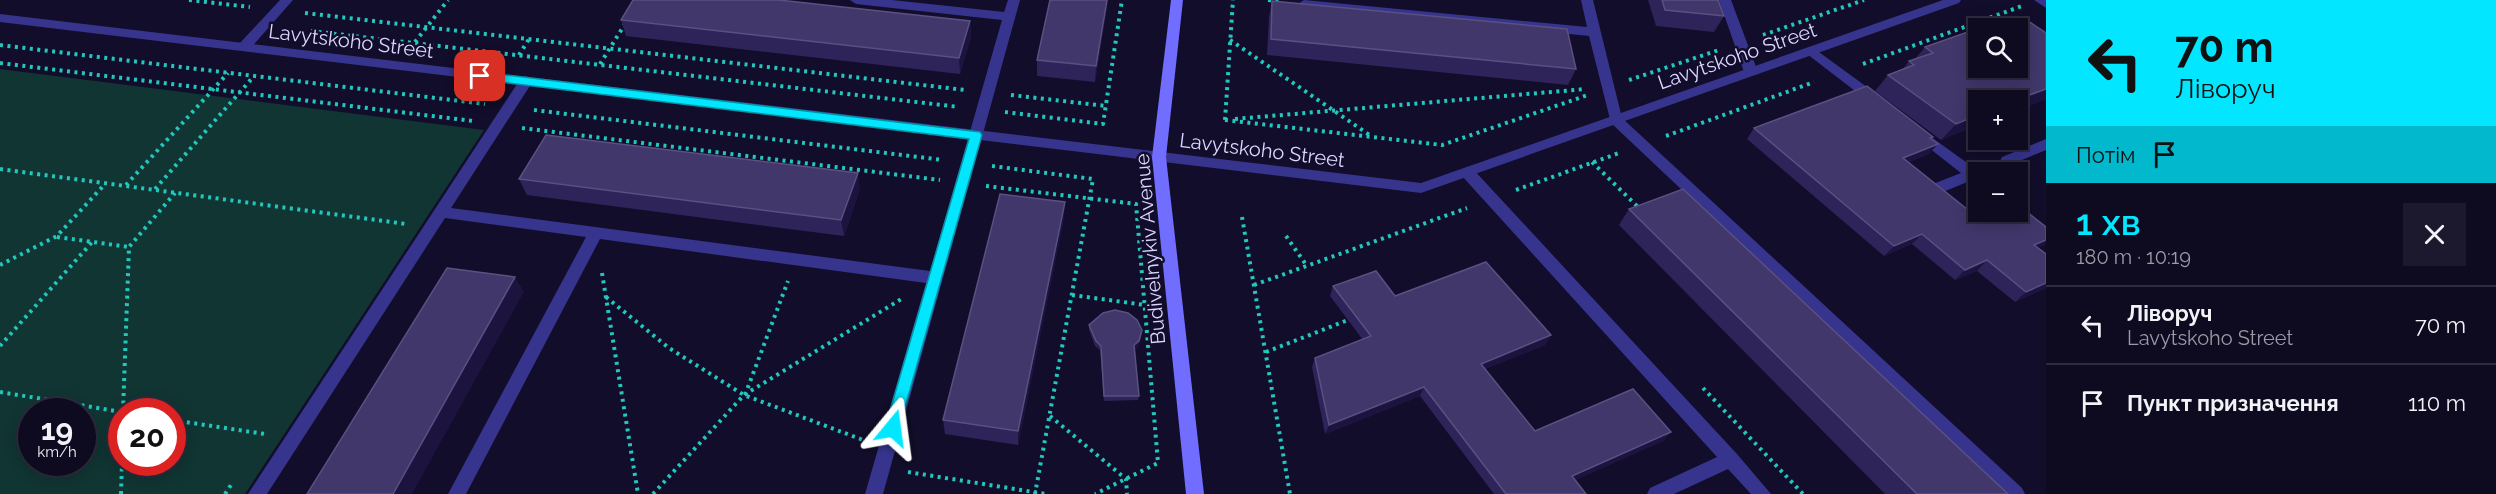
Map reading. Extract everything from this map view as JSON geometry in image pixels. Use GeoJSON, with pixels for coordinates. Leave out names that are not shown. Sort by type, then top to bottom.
{"type":"FeatureCollection","features":[{"type":"Feature","properties":{"kind":"main road","name":"Budivelnykiv Avenue"},"geometry":{"type":"LineString","coordinates":[[1177,0],[1159,157],[1195,494]]}},
{"type":"Feature","properties":{"kind":"street"},"geometry":{"type":"LineString","coordinates":[[244,47],[286,0]]}},
{"type":"Feature","properties":{"kind":"street"},"geometry":{"type":"LineString","coordinates":[[856,0],[1009,17]]}},
{"type":"Feature","properties":{"kind":"street"},"geometry":{"type":"LineString","coordinates":[[874,494],[1014,0]]}},
{"type":"Feature","properties":{"kind":"street"},"geometry":{"type":"LineString","coordinates":[[1587,0],[1616,120],[2016,494]]}},
{"type":"Feature","properties":{"kind":"street"},"geometry":{"type":"LineString","coordinates":[[1725,0],[1751,72]]}},
{"type":"Feature","properties":{"kind":"street","name":"Lavytskoho Street"},"geometry":{"type":"LineString","coordinates":[[1,20],[1421,188],[1812,51],[1928,4],[1955,0]]}},
{"type":"Feature","properties":{"kind":"street"},"geometry":{"type":"LineString","coordinates":[[2040,0],[2046,4]]}},
{"type":"Feature","properties":{"kind":"street"},"geometry":{"type":"LineString","coordinates":[[1304,3],[1595,32]]}},
{"type":"Feature","properties":{"kind":"street"},"geometry":{"type":"LineString","coordinates":[[1812,51],[1887,109]]}},
{"type":"Feature","properties":{"kind":"street"},"geometry":{"type":"LineString","coordinates":[[257,494],[526,81]]}},
{"type":"Feature","properties":{"kind":"street"},"geometry":{"type":"LineString","coordinates":[[1906,123],[1972,174],[1938,188]]}},
{"type":"Feature","properties":{"kind":"street"},"geometry":{"type":"LineString","coordinates":[[2007,161],[2046,144]]}},
{"type":"Feature","properties":{"kind":"street"},"geometry":{"type":"LineString","coordinates":[[1467,172],[1762,494]]}},
{"type":"Feature","properties":{"kind":"street"},"geometry":{"type":"LineString","coordinates":[[441,212],[935,278]]}},
{"type":"Feature","properties":{"kind":"street"},"geometry":{"type":"LineString","coordinates":[[457,494],[596,232]]}},
{"type":"Feature","properties":{"kind":"street"},"geometry":{"type":"LineString","coordinates":[[1656,494],[1731,459]]}},
{"type":"Feature","properties":{"kind":"path"},"geometry":{"type":"LineString","coordinates":[[189,0],[1106,106]]}},
{"type":"Feature","properties":{"kind":"path"},"geometry":{"type":"LineString","coordinates":[[415,43],[448,0]]}},
{"type":"Feature","properties":{"kind":"path"},"geometry":{"type":"LineString","coordinates":[[310,30],[1103,124],[1122,0]]}},
{"type":"Feature","properties":{"kind":"path"},"geometry":{"type":"LineString","coordinates":[[1225,120],[1233,0]]}},
{"type":"Feature","properties":{"kind":"path"},"geometry":{"type":"LineString","coordinates":[[1225,120],[1442,145],[1864,0]]}},
{"type":"Feature","properties":{"kind":"path"},"geometry":{"type":"LineString","coordinates":[[600,64],[627,20]]}},
{"type":"Feature","properties":{"kind":"path"},"geometry":{"type":"LineString","coordinates":[[1230,40],[1372,137]]}},
{"type":"Feature","properties":{"kind":"path"},"geometry":{"type":"LineString","coordinates":[[0,45],[1093,179],[1035,493]]}},
{"type":"Feature","properties":{"kind":"path"},"geometry":{"type":"LineString","coordinates":[[0,63],[1136,204],[1158,463],[1095,494]]}},
{"type":"Feature","properties":{"kind":"path"},"geometry":{"type":"LineString","coordinates":[[126,186],[228,73]]}},
{"type":"Feature","properties":{"kind":"path"},"geometry":{"type":"LineString","coordinates":[[155,190],[254,76]]}},
{"type":"Feature","properties":{"kind":"path"},"geometry":{"type":"LineString","coordinates":[[1225,120],[1608,88]]}},
{"type":"Feature","properties":{"kind":"path"},"geometry":{"type":"LineString","coordinates":[[1592,162],[1638,207]]}},
{"type":"Feature","properties":{"kind":"path"},"geometry":{"type":"LineString","coordinates":[[0,169],[431,227]]}},
{"type":"Feature","properties":{"kind":"path"},"geometry":{"type":"LineString","coordinates":[[0,265],[57,236],[105,183]]}},
{"type":"Feature","properties":{"kind":"path"},"geometry":{"type":"LineString","coordinates":[[123,398],[129,247],[175,193]]}},
{"type":"Feature","properties":{"kind":"path"},"geometry":{"type":"LineString","coordinates":[[1242,217],[1290,494]]}},
{"type":"Feature","properties":{"kind":"path"},"geometry":{"type":"LineString","coordinates":[[596,232],[638,494]]}},
{"type":"Feature","properties":{"kind":"path"},"geometry":{"type":"LineString","coordinates":[[57,236],[129,247]]}},
{"type":"Feature","properties":{"kind":"path"},"geometry":{"type":"LineString","coordinates":[[1286,236],[1307,266]]}},
{"type":"Feature","properties":{"kind":"path"},"geometry":{"type":"LineString","coordinates":[[0,346],[93,241]]}},
{"type":"Feature","properties":{"kind":"path"},"geometry":{"type":"LineString","coordinates":[[744,395],[796,259]]}},
{"type":"Feature","properties":{"kind":"path"},"geometry":{"type":"LineString","coordinates":[[653,494],[744,395],[935,278]]}},
{"type":"Feature","properties":{"kind":"path"},"geometry":{"type":"LineString","coordinates":[[1072,295],[1145,305]]}},
{"type":"Feature","properties":{"kind":"path"},"geometry":{"type":"LineString","coordinates":[[606,297],[669,348],[744,395],[886,449]]}},
{"type":"Feature","properties":{"kind":"path"},"geometry":{"type":"LineString","coordinates":[[1266,352],[1348,320]]}},
{"type":"Feature","properties":{"kind":"path"},"geometry":{"type":"LineString","coordinates":[[0,392],[108,409]]}},
{"type":"Feature","properties":{"kind":"path"},"geometry":{"type":"LineString","coordinates":[[1050,415],[1126,479],[1127,494]]}},
{"type":"Feature","properties":{"kind":"path"},"geometry":{"type":"LineString","coordinates":[[186,422],[264,434]]}},
{"type":"Feature","properties":{"kind":"path"},"geometry":{"type":"LineString","coordinates":[[881,468],[1046,494]]}},
{"type":"Feature","properties":{"kind":"path"},"geometry":{"type":"LineString","coordinates":[[121,494],[122,476]]}},
{"type":"Feature","properties":{"kind":"green space"},"geometry":{"type":"Polygon","coordinates":[[[0,69],[484,130],[245,494],[0,494],[0,69]]]}},
{"type":"Feature","properties":{"kind":"building"},"geometry":{"type":"Polygon","coordinates":[[[633,0],[779,0],[970,21],[959,58],[621,20],[633,0]]]}},
{"type":"Feature","properties":{"kind":"building"},"geometry":{"type":"Polygon","coordinates":[[[1050,0],[1107,0],[1096,66],[1037,60],[1050,0]]]}},
{"type":"Feature","properties":{"kind":"building"},"geometry":{"type":"Polygon","coordinates":[[[1662,0],[1718,0],[1724,16],[1665,10],[1662,0]]]}},
{"type":"Feature","properties":{"kind":"building"},"geometry":{"type":"Polygon","coordinates":[[[1272,1],[1567,29],[1576,69],[1271,39],[1272,1]]]}},
{"type":"Feature","properties":{"kind":"building"},"geometry":{"type":"Polygon","coordinates":[[[2028,21],[2046,33],[2046,89],[2028,96],[2028,90],[1968,90],[1968,119],[1956,124],[1888,75],[1914,65],[1909,61],[1933,53],[1925,47],[1968,32],[1968,78],[2028,78],[2028,21]]]}},
{"type":"Feature","properties":{"kind":"building"},"geometry":{"type":"Polygon","coordinates":[[[1867,86],[1933,137],[1930,138],[1938,144],[1903,158],[1968,210],[1968,222],[2028,222],[2028,213],[2046,227],[2046,240],[2034,245],[2046,254],[2046,283],[2026,292],[1987,260],[1965,270],[1922,234],[1894,246],[1754,128],[1867,86]]]}},
{"type":"Feature","properties":{"kind":"building"},"geometry":{"type":"Polygon","coordinates":[[[546,135],[858,173],[841,220],[519,179],[546,135]]]}},
{"type":"Feature","properties":{"kind":"building"},"geometry":{"type":"Polygon","coordinates":[[[1683,189],[2008,494],[1917,494],[1629,209],[1683,189]]]}},
{"type":"Feature","properties":{"kind":"building"},"geometry":{"type":"Polygon","coordinates":[[[1000,194],[1065,202],[1018,431],[943,420],[1000,194]]]}},
{"type":"Feature","properties":{"kind":"building"},"geometry":{"type":"Polygon","coordinates":[[[1486,262],[1551,335],[1481,364],[1535,431],[1633,389],[1671,432],[1572,476],[1586,494],[1506,494],[1424,387],[1329,425],[1315,358],[1371,336],[1333,286],[1376,271],[1395,296],[1486,262]]]}},
{"type":"Feature","properties":{"kind":"building"},"geometry":{"type":"Polygon","coordinates":[[[447,268],[515,277],[393,494],[307,494],[447,268]]]}},
{"type":"Feature","properties":{"kind":"building"},"geometry":{"type":"Polygon","coordinates":[[[1115,310],[1128,313],[1137,320],[1142,330],[1139,341],[1134,345],[1139,396],[1104,396],[1101,346],[1096,341],[1089,325],[1103,313],[1115,310]]]}},
{"type":"Feature","properties":{"kind":"route"},"geometry":{"type":"LineString","coordinates":[[480,76],[976,135],[893,428]]}}]}
